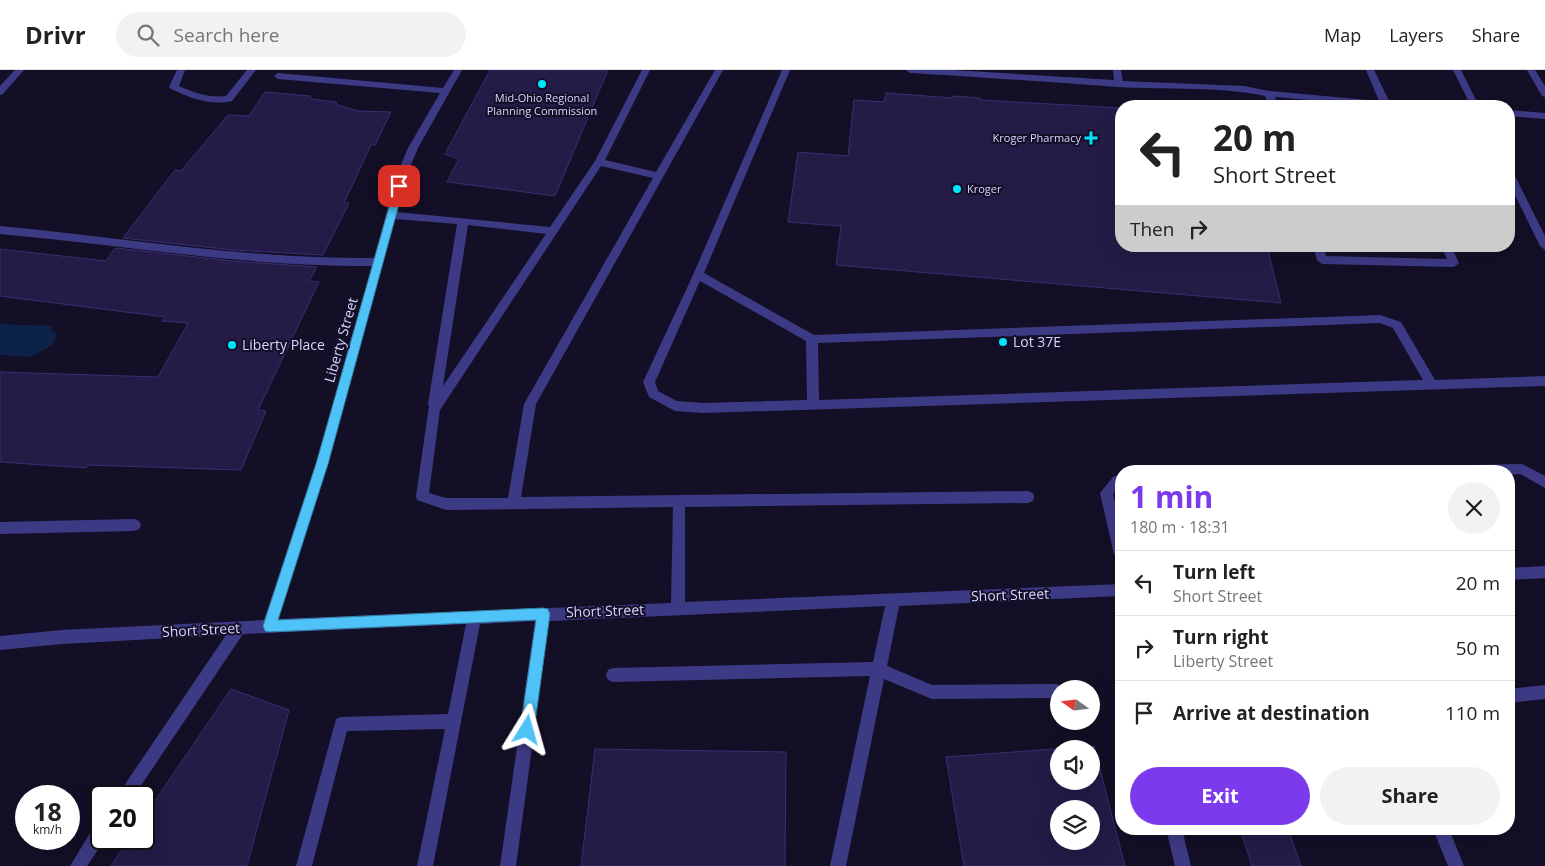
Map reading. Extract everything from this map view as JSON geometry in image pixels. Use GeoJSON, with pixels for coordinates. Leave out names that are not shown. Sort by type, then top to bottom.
{"type":"FeatureCollection","features":[{"type":"Feature","properties":{"kind":"street"},"geometry":{"type":"LineString","coordinates":[[0,92],[20,70]]}},
{"type":"Feature","properties":{"kind":"street"},"geometry":{"type":"LineString","coordinates":[[181,70],[174,87],[204,100],[215,101],[229,99],[252,70]]}},
{"type":"Feature","properties":{"kind":"street","name":"Liberty Street"},"geometry":{"type":"LineString","coordinates":[[269,626],[322,464],[403,172],[413,148],[458,70]]}},
{"type":"Feature","properties":{"kind":"street"},"geometry":{"type":"LineString","coordinates":[[434,409],[599,162],[646,70]]}},
{"type":"Feature","properties":{"kind":"street"},"geometry":{"type":"LineString","coordinates":[[514,503],[530,404],[719,70]]}},
{"type":"Feature","properties":{"kind":"street"},"geometry":{"type":"LineString","coordinates":[[786,70],[698,275],[649,382],[653,394],[675,406],[704,408],[813,405],[1545,381]]}},
{"type":"Feature","properties":{"kind":"street"},"geometry":{"type":"LineString","coordinates":[[910,70],[1119,84],[1197,85],[1332,100]]}},
{"type":"Feature","properties":{"kind":"street"},"geometry":{"type":"LineString","coordinates":[[1117,70],[1119,84]]}},
{"type":"Feature","properties":{"kind":"street"},"geometry":{"type":"LineString","coordinates":[[1370,70],[1383,100]]}},
{"type":"Feature","properties":{"kind":"street"},"geometry":{"type":"LineString","coordinates":[[1457,70],[1472,100]]}},
{"type":"Feature","properties":{"kind":"street"},"geometry":{"type":"LineString","coordinates":[[1531,70],[1545,94]]}},
{"type":"Feature","properties":{"kind":"street"},"geometry":{"type":"LineString","coordinates":[[278,76],[445,91]]}},
{"type":"Feature","properties":{"kind":"street"},"geometry":{"type":"LineString","coordinates":[[1269,94],[1271,100]]}},
{"type":"Feature","properties":{"kind":"street"},"geometry":{"type":"LineString","coordinates":[[1515,114],[1545,116]]}},
{"type":"Feature","properties":{"kind":"street"},"geometry":{"type":"LineString","coordinates":[[599,162],[659,176]]}},
{"type":"Feature","properties":{"kind":"street"},"geometry":{"type":"LineString","coordinates":[[1515,186],[1545,246]]}},
{"type":"Feature","properties":{"kind":"street"},"geometry":{"type":"LineString","coordinates":[[391,215],[417,216],[554,231]]}},
{"type":"Feature","properties":{"kind":"street"},"geometry":{"type":"LineString","coordinates":[[463,221],[422,496],[446,504],[1028,497]]}},
{"type":"Feature","properties":{"kind":"street"},"geometry":{"type":"LineString","coordinates":[[0,230],[271,260],[340,264],[378,262]]}},
{"type":"Feature","properties":{"kind":"street"},"geometry":{"type":"LineString","coordinates":[[1320,252],[1322,260],[1454,263],[1449,252]]}},
{"type":"Feature","properties":{"kind":"street"},"geometry":{"type":"LineString","coordinates":[[698,275],[812,338],[1380,319],[1397,325],[1432,385]]}},
{"type":"Feature","properties":{"kind":"street"},"geometry":{"type":"LineString","coordinates":[[812,338],[813,405]]}},
{"type":"Feature","properties":{"kind":"street"},"geometry":{"type":"LineString","coordinates":[[1515,469],[1522,469],[1545,483]]}},
{"type":"Feature","properties":{"kind":"street"},"geometry":{"type":"LineString","coordinates":[[1115,483],[1106,493],[1115,530]]}},
{"type":"Feature","properties":{"kind":"street"},"geometry":{"type":"LineString","coordinates":[[678,608],[679,501]]}},
{"type":"Feature","properties":{"kind":"street"},"geometry":{"type":"LineString","coordinates":[[0,528],[134,525]]}},
{"type":"Feature","properties":{"kind":"street"},"geometry":{"type":"LineString","coordinates":[[1515,574],[1545,572]]}},
{"type":"Feature","properties":{"kind":"street","name":"Short Street"},"geometry":{"type":"LineString","coordinates":[[0,644],[62,637],[269,626],[1115,590]]}},
{"type":"Feature","properties":{"kind":"street"},"geometry":{"type":"LineString","coordinates":[[838,866],[893,600]]}},
{"type":"Feature","properties":{"kind":"street"},"geometry":{"type":"LineString","coordinates":[[508,866],[543,614]]}},
{"type":"Feature","properties":{"kind":"street"},"geometry":{"type":"LineString","coordinates":[[425,866],[474,617]]}},
{"type":"Feature","properties":{"kind":"street"},"geometry":{"type":"LineString","coordinates":[[132,785],[239,628]]}},
{"type":"Feature","properties":{"kind":"street"},"geometry":{"type":"LineString","coordinates":[[613,675],[878,669],[932,692],[1050,691]]}},
{"type":"Feature","properties":{"kind":"street"},"geometry":{"type":"LineString","coordinates":[[1515,695],[1545,692]]}},
{"type":"Feature","properties":{"kind":"street"},"geometry":{"type":"LineString","coordinates":[[304,866],[341,724],[453,721]]}},
{"type":"Feature","properties":{"kind":"street"},"geometry":{"type":"LineString","coordinates":[[1175,835],[1183,866]]}},
{"type":"Feature","properties":{"kind":"street"},"geometry":{"type":"LineString","coordinates":[[1443,835],[1456,866]]}},
{"type":"Feature","properties":{"kind":"street"},"geometry":{"type":"LineString","coordinates":[[78,866],[90,848]]}},
{"type":"Feature","properties":{"kind":"water"},"geometry":{"type":"Polygon","coordinates":[[[0,324],[51,326],[51,331],[56,333],[57,336],[52,345],[31,357],[0,355],[0,324]]]}},
{"type":"Feature","properties":{"kind":"building"},"geometry":{"type":"Polygon","coordinates":[[[490,70],[608,70],[555,196],[447,182],[459,159],[445,154],[490,70]]]}},
{"type":"Feature","properties":{"kind":"building"},"geometry":{"type":"Polygon","coordinates":[[[265,92],[310,96],[311,99],[336,102],[337,105],[358,111],[391,112],[375,145],[371,145],[344,203],[349,203],[323,255],[233,250],[123,238],[175,170],[181,171],[228,115],[249,116],[265,92]]]}},
{"type":"Feature","properties":{"kind":"building","name":"Kroger"},"geometry":{"type":"Polygon","coordinates":[[[886,93],[1115,108],[1115,252],[1268,252],[1281,303],[836,265],[841,226],[788,222],[798,152],[848,156],[854,100],[884,102],[886,93]]]}},
{"type":"Feature","properties":{"kind":"building","name":"Liberty Place"},"geometry":{"type":"Polygon","coordinates":[[[115,248],[232,261],[317,267],[309,281],[319,282],[258,410],[266,411],[241,470],[88,465],[86,468],[0,462],[0,372],[158,377],[188,323],[162,321],[165,317],[0,296],[0,249],[106,261],[115,248]]]}},
{"type":"Feature","properties":{"kind":"building"},"geometry":{"type":"Polygon","coordinates":[[[231,689],[289,710],[247,866],[111,866],[122,850],[155,850],[155,801],[231,689]]]}},
{"type":"Feature","properties":{"kind":"building"},"geometry":{"type":"Polygon","coordinates":[[[595,749],[786,752],[785,866],[581,866],[595,749]]]}},
{"type":"Feature","properties":{"kind":"building"},"geometry":{"type":"Polygon","coordinates":[[[1050,749],[1050,790],[1100,790],[1100,769],[1115,827],[1115,835],[1117,835],[1125,866],[964,866],[946,757],[1050,749]]]}},
{"type":"Feature","properties":{"kind":"building"},"geometry":{"type":"Polygon","coordinates":[[[1242,835],[1290,835],[1301,866],[1252,866],[1242,835]]]}},
{"type":"Feature","properties":{"kind":"place","name":"Mid-Ohio Regional Planning Commission"},"geometry":{"type":"Point","coordinates":[542,84]}},
{"type":"Feature","properties":{"kind":"place","name":"Kroger Pharmacy"},"geometry":{"type":"Point","coordinates":[1091,138]}},
{"type":"Feature","properties":{"kind":"place","name":"Kroger"},"geometry":{"type":"Point","coordinates":[957,189]}},
{"type":"Feature","properties":{"kind":"place","name":"Lot 37E"},"geometry":{"type":"Point","coordinates":[1003,342]}},
{"type":"Feature","properties":{"kind":"place","name":"Liberty Place"},"geometry":{"type":"Point","coordinates":[232,345]}},
{"type":"Feature","properties":{"kind":"route"},"geometry":{"type":"LineString","coordinates":[[399,186],[322,464],[269,626],[543,614],[527,730]]}}]}
